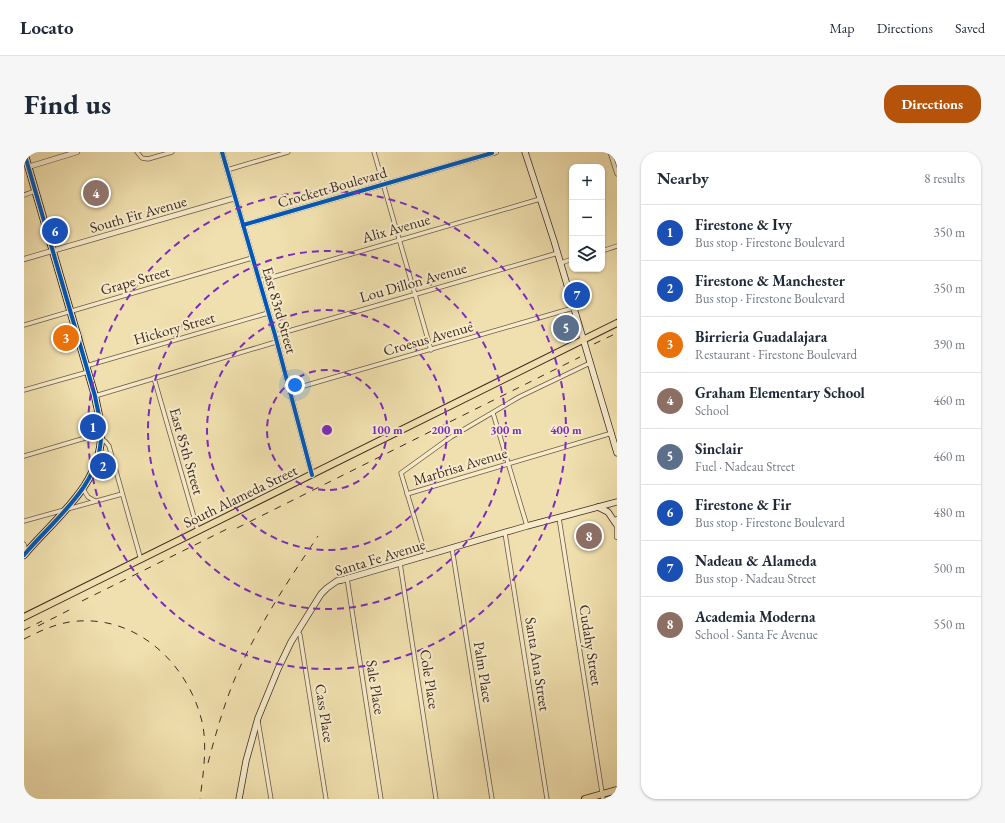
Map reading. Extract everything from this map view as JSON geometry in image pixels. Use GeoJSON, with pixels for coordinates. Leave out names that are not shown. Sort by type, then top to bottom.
{"type":"FeatureCollection","features":[{"type":"Feature","properties":{"kind":"main road"},"geometry":{"type":"LineString","coordinates":[[24,152],[95,396],[100,416],[101,438],[96,464],[83,489],[25,554]]}},
{"type":"Feature","properties":{"kind":"main road"},"geometry":{"type":"LineString","coordinates":[[525,152],[558,253],[617,453]]}},
{"type":"Feature","properties":{"kind":"main road","name":"South Alameda Street"},"geometry":{"type":"LineString","coordinates":[[24,617],[617,323]]}},
{"type":"Feature","properties":{"kind":"main road"},"geometry":{"type":"LineString","coordinates":[[96,464],[105,461],[113,464]]}},
{"type":"Feature","properties":{"kind":"main road","name":"Santa Fe Avenue"},"geometry":{"type":"LineString","coordinates":[[239,799],[246,761],[258,718],[278,669],[291,642],[321,594],[337,581],[527,526],[617,502]]}},
{"type":"Feature","properties":{"kind":"main road"},"geometry":{"type":"LineString","coordinates":[[598,507],[608,512],[617,522]]}},
{"type":"Feature","properties":{"kind":"main road"},"geometry":{"type":"LineString","coordinates":[[585,799],[602,797],[617,790]]}},
{"type":"Feature","properties":{"kind":"street"},"geometry":{"type":"LineString","coordinates":[[28,167],[77,152]]}},
{"type":"Feature","properties":{"kind":"street"},"geometry":{"type":"LineString","coordinates":[[137,152],[142,158],[148,159],[172,152]]}},
{"type":"Feature","properties":{"kind":"street","name":"East 83rd Street"},"geometry":{"type":"LineString","coordinates":[[222,152],[275,335],[312,475]]}},
{"type":"Feature","properties":{"kind":"street"},"geometry":{"type":"LineString","coordinates":[[227,170],[288,152]]}},
{"type":"Feature","properties":{"kind":"street"},"geometry":{"type":"LineString","coordinates":[[374,152],[431,350]]}},
{"type":"Feature","properties":{"kind":"street","name":"Crockett Boulevard"},"geometry":{"type":"LineString","coordinates":[[243,225],[496,152]]}},
{"type":"Feature","properties":{"kind":"street"},"geometry":{"type":"LineString","coordinates":[[610,152],[617,174]]}},
{"type":"Feature","properties":{"kind":"street"},"geometry":{"type":"LineString","coordinates":[[24,195],[35,191]]}},
{"type":"Feature","properties":{"kind":"street","name":"South Fir Avenue"},"geometry":{"type":"LineString","coordinates":[[24,259],[235,198]]}},
{"type":"Feature","properties":{"kind":"street","name":"Alix Avenue"},"geometry":{"type":"LineString","coordinates":[[259,281],[540,199]]}},
{"type":"Feature","properties":{"kind":"street"},"geometry":{"type":"LineString","coordinates":[[605,250],[617,246]]}},
{"type":"Feature","properties":{"kind":"street","name":"Lou Dillon Avenue"},"geometry":{"type":"LineString","coordinates":[[275,335],[558,253]]}},
{"type":"Feature","properties":{"kind":"street","name":"Grape Street"},"geometry":{"type":"LineString","coordinates":[[24,325],[252,258]]}},
{"type":"Feature","properties":{"kind":"street"},"geometry":{"type":"LineString","coordinates":[[560,263],[569,260]]}},
{"type":"Feature","properties":{"kind":"street","name":"Croesus Avenue"},"geometry":{"type":"LineString","coordinates":[[290,390],[573,308]]}},
{"type":"Feature","properties":{"kind":"street","name":"Hickory Street"},"geometry":{"type":"LineString","coordinates":[[24,390],[268,313]]}},
{"type":"Feature","properties":{"kind":"street"},"geometry":{"type":"LineString","coordinates":[[95,396],[276,342]]}},
{"type":"Feature","properties":{"kind":"street"},"geometry":{"type":"LineString","coordinates":[[426,556],[401,473],[450,437],[519,397],[590,363]]}},
{"type":"Feature","properties":{"kind":"street","name":"East 85th Street"},"geometry":{"type":"LineString","coordinates":[[154,378],[198,531]]}},
{"type":"Feature","properties":{"kind":"street"},"geometry":{"type":"LineString","coordinates":[[493,412],[527,526]]}},
{"type":"Feature","properties":{"kind":"street","name":"Marbrisa Avenue"},"geometry":{"type":"LineString","coordinates":[[407,494],[612,433]]}},
{"type":"Feature","properties":{"kind":"street"},"geometry":{"type":"LineString","coordinates":[[24,456],[92,436],[106,441],[141,560]]}},
{"type":"Feature","properties":{"kind":"street"},"geometry":{"type":"LineString","coordinates":[[83,489],[88,497],[96,501]]}},
{"type":"Feature","properties":{"kind":"street"},"geometry":{"type":"LineString","coordinates":[[24,521],[122,494]]}},
{"type":"Feature","properties":{"kind":"street","name":"Cudahy Street"},"geometry":{"type":"LineString","coordinates":[[559,518],[602,797]]}},
{"type":"Feature","properties":{"kind":"street"},"geometry":{"type":"LineString","coordinates":[[617,522],[617,537]]}},
{"type":"Feature","properties":{"kind":"street","name":"Santa Ana Street"},"geometry":{"type":"LineString","coordinates":[[505,533],[547,799]]}},
{"type":"Feature","properties":{"kind":"street"},"geometry":{"type":"LineString","coordinates":[[24,544],[25,554]]}},
{"type":"Feature","properties":{"kind":"street","name":"Palm Place"},"geometry":{"type":"LineString","coordinates":[[452,548],[492,799]]}},
{"type":"Feature","properties":{"kind":"street","name":"Cole Place"},"geometry":{"type":"LineString","coordinates":[[400,563],[436,799]]}},
{"type":"Feature","properties":{"kind":"street","name":"Sale Place"},"geometry":{"type":"LineString","coordinates":[[346,578],[381,799]]}},
{"type":"Feature","properties":{"kind":"street","name":"Cass Place"},"geometry":{"type":"LineString","coordinates":[[298,632],[300,636],[326,799]]}},
{"type":"Feature","properties":{"kind":"street"},"geometry":{"type":"LineString","coordinates":[[258,718],[270,799]]}},
{"type":"Feature","properties":{"kind":"railway"},"geometry":{"type":"LineString","coordinates":[[594,344],[617,333]]}},
{"type":"Feature","properties":{"kind":"railway"},"geometry":{"type":"LineString","coordinates":[[237,528],[580,357]]}},
{"type":"Feature","properties":{"kind":"railway"},"geometry":{"type":"LineString","coordinates":[[82,601],[227,529]]}},
{"type":"Feature","properties":{"kind":"railway"},"geometry":{"type":"LineString","coordinates":[[208,763],[228,697],[245,657],[274,604],[318,536]]}},
{"type":"Feature","properties":{"kind":"railway"},"geometry":{"type":"LineString","coordinates":[[38,626],[75,607]]}},
{"type":"Feature","properties":{"kind":"railway"},"geometry":{"type":"LineString","coordinates":[[24,630],[42,621]]}},
{"type":"Feature","properties":{"kind":"railway"},"geometry":{"type":"LineString","coordinates":[[24,639],[64,623],[79,621],[102,622],[123,628],[142,637],[160,650],[175,666],[187,685],[197,705],[203,726],[205,754],[200,799]]}},
{"type":"Feature","properties":{"kind":"cycle path"},"geometry":{"type":"LineString","coordinates":[[24,152],[95,396],[100,418],[101,432],[99,451],[94,468],[85,484],[62,514],[24,555]]}},
{"type":"Feature","properties":{"kind":"cycle path"},"geometry":{"type":"LineString","coordinates":[[222,152],[275,335],[312,475]]}},
{"type":"Feature","properties":{"kind":"cycle path"},"geometry":{"type":"LineString","coordinates":[[243,225],[492,153]]}},
{"type":"Feature","properties":{"kind":"place","name":"Graham Elementary School"},"geometry":{"type":"Point","coordinates":[96,193]}},
{"type":"Feature","properties":{"kind":"place","name":"Firestone & Fir"},"geometry":{"type":"Point","coordinates":[55,231]}},
{"type":"Feature","properties":{"kind":"place","name":"Nadeau & Alameda"},"geometry":{"type":"Point","coordinates":[577,295]}},
{"type":"Feature","properties":{"kind":"place","name":"Sinclair"},"geometry":{"type":"Point","coordinates":[566,328]}},
{"type":"Feature","properties":{"kind":"place","name":"Birrieria Guadalajara"},"geometry":{"type":"Point","coordinates":[66,338]}},
{"type":"Feature","properties":{"kind":"place","name":"Firestone & Ivy"},"geometry":{"type":"Point","coordinates":[93,427]}},
{"type":"Feature","properties":{"kind":"place","name":"Firestone & Manchester"},"geometry":{"type":"Point","coordinates":[103,466]}},
{"type":"Feature","properties":{"kind":"place","name":"Academia Moderna"},"geometry":{"type":"Point","coordinates":[589,536]}}]}
